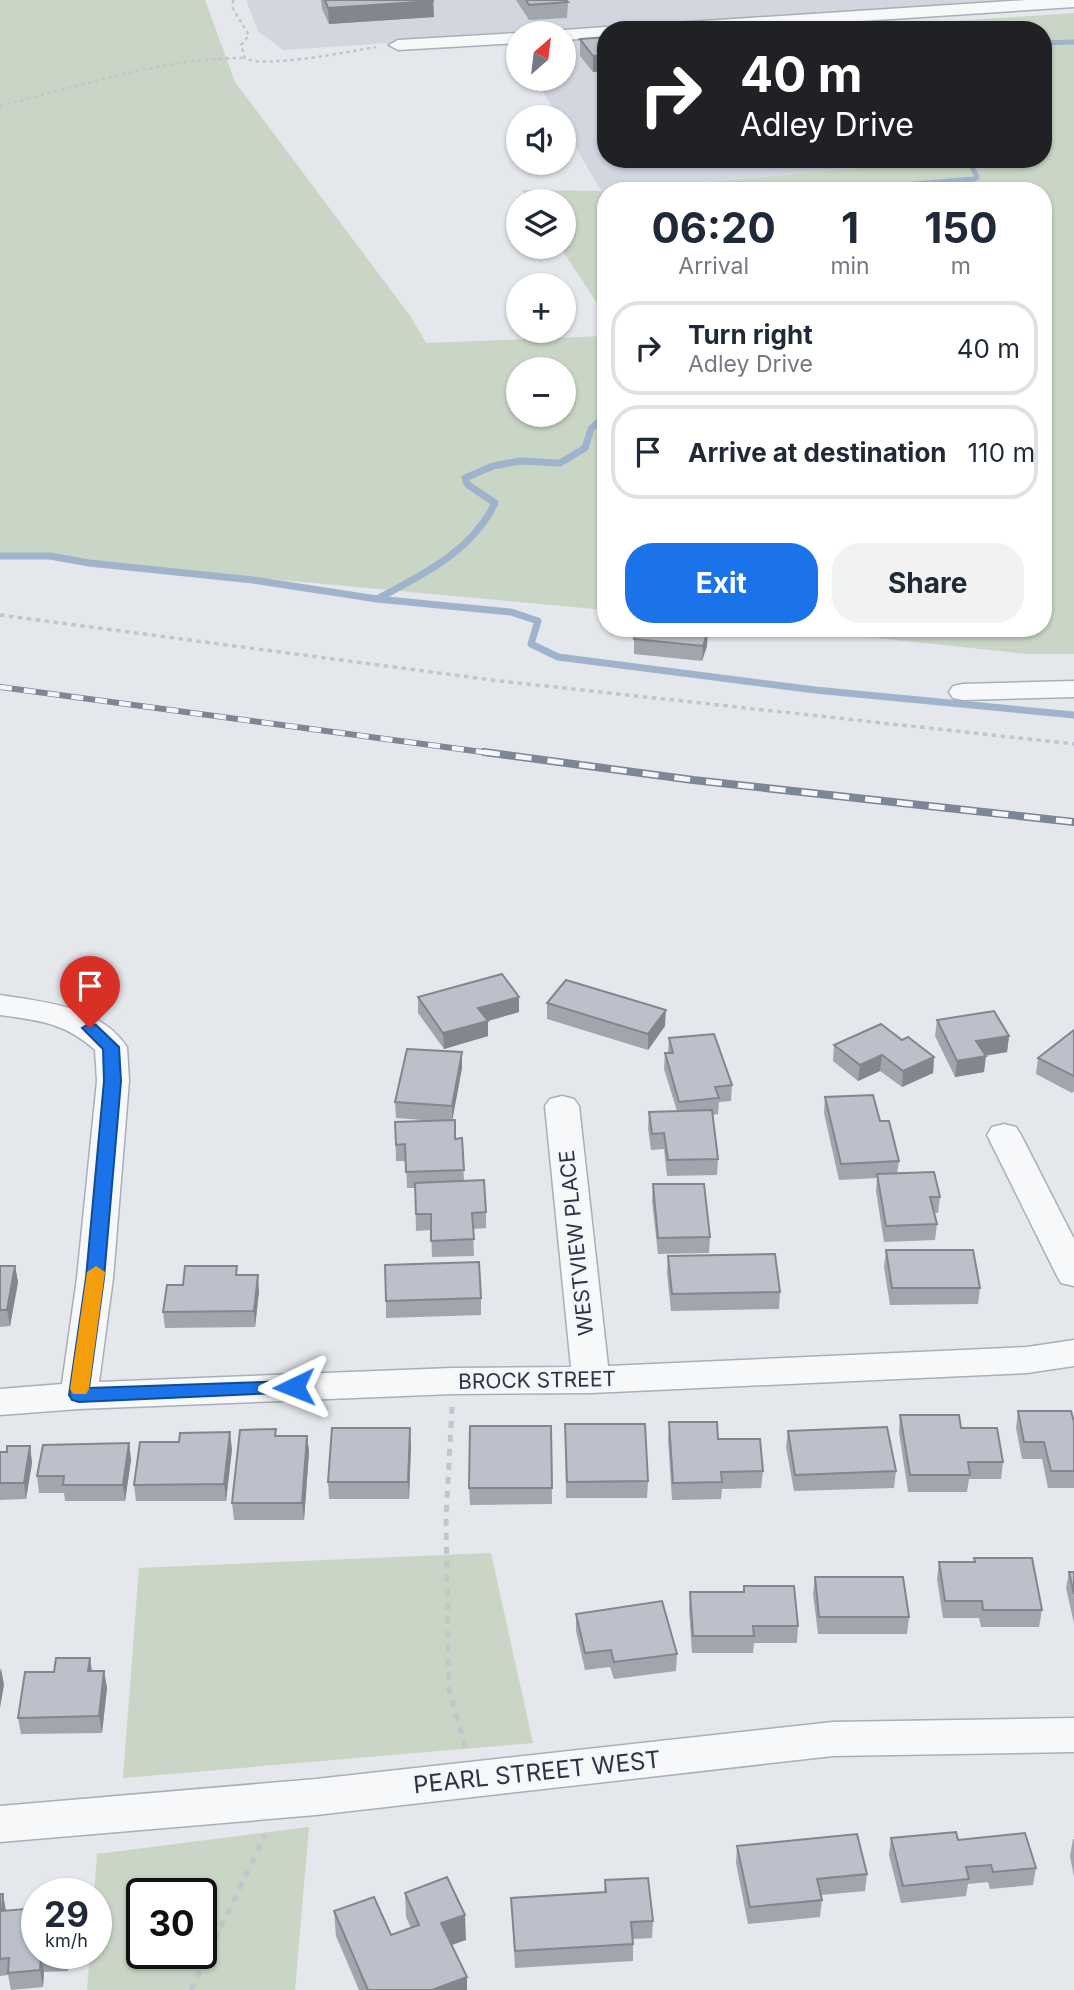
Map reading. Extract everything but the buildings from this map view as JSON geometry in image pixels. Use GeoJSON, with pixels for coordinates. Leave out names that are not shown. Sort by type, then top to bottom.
{"type":"FeatureCollection","features":[{"type":"Feature","properties":{"kind":"street"},"geometry":{"type":"LineString","coordinates":[[781,21],[1074,2]]}},
{"type":"Feature","properties":{"kind":"street"},"geometry":{"type":"LineString","coordinates":[[576,34],[597,33]]}},
{"type":"Feature","properties":{"kind":"street"},"geometry":{"type":"LineString","coordinates":[[398,45],[506,39]]}},
{"type":"Feature","properties":{"kind":"street"},"geometry":{"type":"LineString","coordinates":[[963,692],[1074,689]]}},
{"type":"Feature","properties":{"kind":"street"},"geometry":{"type":"LineString","coordinates":[[0,1005],[51,1013],[90,1028],[111,1047],[113,1081],[96,1265],[79,1395]]}},
{"type":"Feature","properties":{"kind":"street","name":"WESTVIEW PLACE"},"geometry":{"type":"LineString","coordinates":[[562,1106],[591,1380]]}},
{"type":"Feature","properties":{"kind":"street"},"geometry":{"type":"LineString","coordinates":[[1004,1135],[1074,1274]]}},
{"type":"Feature","properties":{"kind":"street","name":"BROCK STREET"},"geometry":{"type":"LineString","coordinates":[[0,1402],[79,1395],[453,1381],[591,1380],[1027,1360],[1074,1353]]}},
{"type":"Feature","properties":{"kind":"street","name":"PEARL STREET WEST"},"geometry":{"type":"LineString","coordinates":[[0,1824],[283,1800],[833,1739],[1074,1735]]}},
{"type":"Feature","properties":{"kind":"path"},"geometry":{"type":"LineString","coordinates":[[233,0],[233,9],[249,35],[242,45],[245,58]]}},
{"type":"Feature","properties":{"kind":"path"},"geometry":{"type":"LineString","coordinates":[[0,106],[214,56],[245,58],[250,61],[281,61],[337,51],[398,45]]}},
{"type":"Feature","properties":{"kind":"path"},"geometry":{"type":"LineString","coordinates":[[0,615],[548,687],[1074,744]]}},
{"type":"Feature","properties":{"kind":"path"},"geometry":{"type":"LineString","coordinates":[[453,1381],[446,1518],[449,1690],[475,1779]]}},
{"type":"Feature","properties":{"kind":"path"},"geometry":{"type":"LineString","coordinates":[[191,1990],[283,1800]]}},
{"type":"Feature","properties":{"kind":"shaded area"},"geometry":{"type":"Polygon","coordinates":[[[246,0],[1033,0],[844,14],[849,21],[597,21],[597,168],[859,168],[702,182],[597,184],[576,148],[576,105],[551,105],[542,91],[576,91],[576,21],[506,21],[506,35],[283,50],[258,31],[246,0]]]}},
{"type":"Feature","properties":{"kind":"green space"},"geometry":{"type":"Polygon","coordinates":[[[0,0],[205,0],[235,82],[411,317],[426,343],[506,340],[506,343],[576,343],[576,337],[597,336],[597,609],[0,554],[0,0]]]}},
{"type":"Feature","properties":{"kind":"green space"},"geometry":{"type":"Polygon","coordinates":[[[1074,13],[1074,654],[1028,654],[868,637],[1052,637],[1052,182],[707,182],[861,168],[1052,168],[1052,21],[956,21],[1074,13]]]}},
{"type":"Feature","properties":{"kind":"green space"},"geometry":{"type":"Polygon","coordinates":[[[576,191],[597,191],[597,303],[568,259],[576,259],[576,191]]]}},
{"type":"Feature","properties":{"kind":"green space"},"geometry":{"type":"Polygon","coordinates":[[[491,1553],[533,1743],[123,1778],[139,1568],[491,1553]]]}},
{"type":"Feature","properties":{"kind":"green space"},"geometry":{"type":"Polygon","coordinates":[[[309,1827],[295,1990],[87,1990],[89,1969],[112,1969],[112,1878],[95,1878],[97,1854],[309,1827]]]}},
{"type":"Feature","properties":{"kind":"waterway"},"geometry":{"type":"LineString","coordinates":[[1052,43],[1074,42]]}},
{"type":"Feature","properties":{"kind":"waterway"},"geometry":{"type":"LineString","coordinates":[[938,182],[974,179],[977,177],[972,168]]}},
{"type":"Feature","properties":{"kind":"waterway"},"geometry":{"type":"LineString","coordinates":[[379,598],[445,560],[474,535],[485,520],[495,503],[467,484],[465,478],[493,466],[520,461],[560,463],[585,448],[591,429],[597,423]]}},
{"type":"Feature","properties":{"kind":"waterway"},"geometry":{"type":"LineString","coordinates":[[0,556],[50,556],[89,563],[253,580],[377,599],[511,612],[538,621],[531,644],[558,657],[815,690],[1074,715]]}},
{"type":"Feature","properties":{"kind":"railway"},"geometry":{"type":"LineString","coordinates":[[0,687],[497,754]]}},
{"type":"Feature","properties":{"kind":"railway"},"geometry":{"type":"LineString","coordinates":[[484,752],[693,780],[1074,822]]}},
{"type":"Feature","properties":{"kind":"slow traffic"},"geometry":{"type":"LineString","coordinates":[[80,1389],[96,1272]]}},
{"type":"Feature","properties":{"kind":"route"},"geometry":{"type":"LineString","coordinates":[[90,1028],[111,1047],[113,1081],[95,1278],[79,1395],[294,1387]]}}]}
